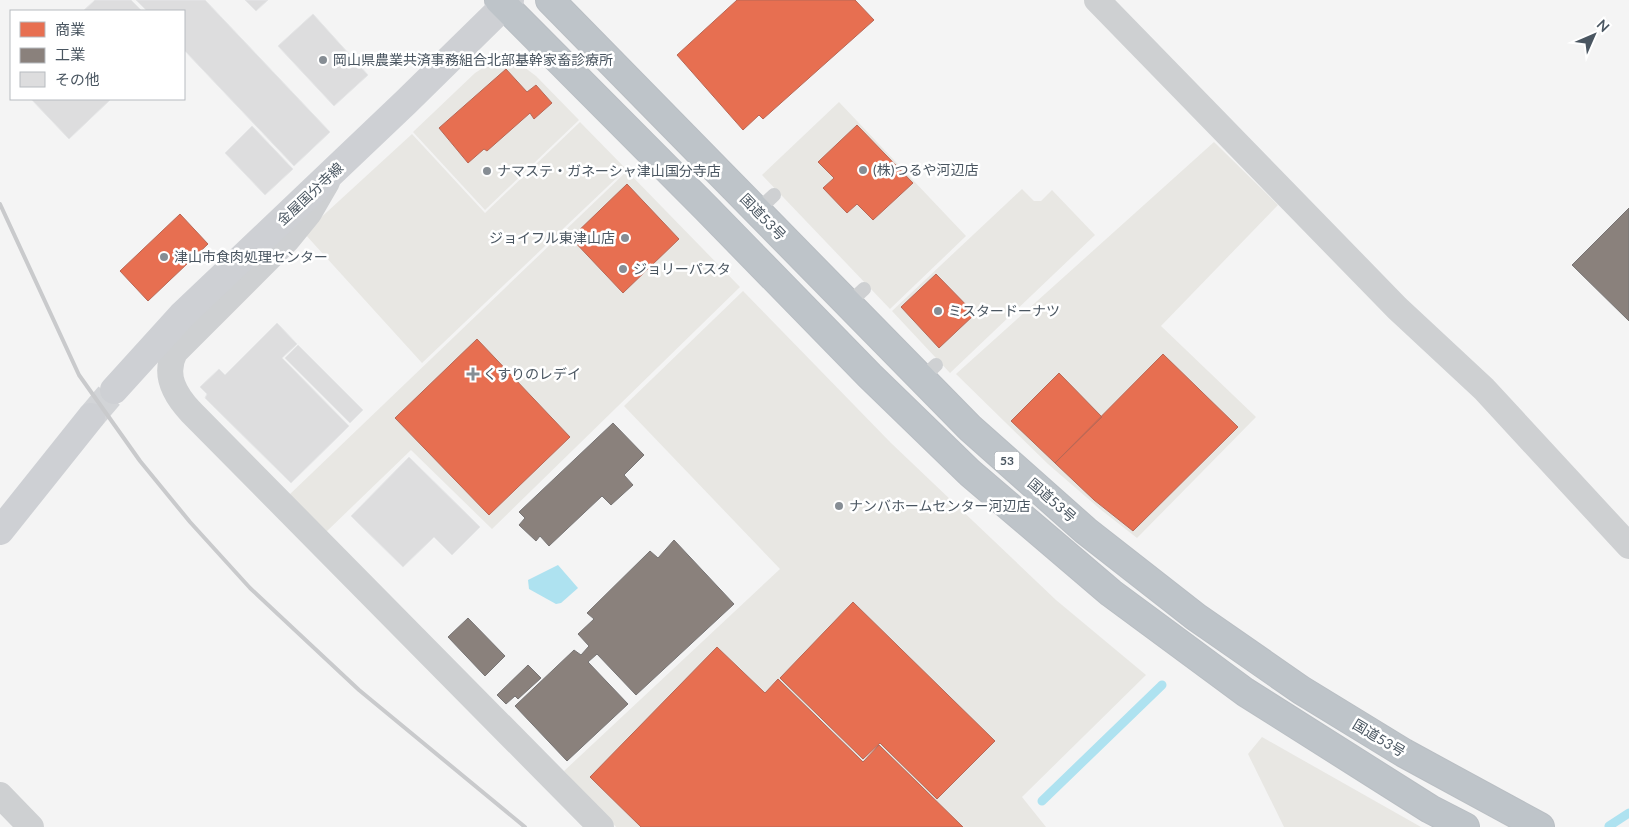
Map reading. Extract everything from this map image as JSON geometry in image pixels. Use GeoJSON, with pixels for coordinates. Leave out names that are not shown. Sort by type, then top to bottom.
{"type":"FeatureCollection","features":[{"type":"Feature","properties":{"kind":"highway","name":"国道53号"},"geometry":{"type":"LineString","coordinates":[[550,0],[766,203],[929,372],[970,428],[1086,531],[1196,617],[1301,690],[1404,753],[1540,827]]}},
{"type":"Feature","properties":{"kind":"highway","name":"53"},"geometry":{"type":"LineString","coordinates":[[505,2],[877,383],[970,473],[1111,593],[1245,692],[1430,809],[1465,827]]}},
{"type":"Feature","properties":{"kind":"main road","name":"金屋国分寺線"},"geometry":{"type":"LineString","coordinates":[[114,390],[182,315],[331,174],[505,2]]}},
{"type":"Feature","properties":{"kind":"main road"},"geometry":{"type":"LineString","coordinates":[[0,531],[92,417]]}},
{"type":"Feature","properties":{"kind":"street"},"geometry":{"type":"LineString","coordinates":[[1097,0],[1397,308],[1484,389],[1629,546]]}},
{"type":"Feature","properties":{"kind":"street"},"geometry":{"type":"LineString","coordinates":[[331,174],[309,214],[287,240],[175,352],[169,368],[170,378],[178,396],[191,412],[601,827]]}},
{"type":"Feature","properties":{"kind":"street"},"geometry":{"type":"LineString","coordinates":[[0,795],[31,827]]}},
{"type":"Feature","properties":{"kind":"shaded area","name":"ナマステ・ガネーシャ津山国分寺店"},"geometry":{"type":"Polygon","coordinates":[[[502,59],[520,64],[536,76],[579,120],[485,210],[413,132],[475,73],[492,62],[502,59]]]}},
{"type":"Feature","properties":{"kind":"shaded area"},"geometry":{"type":"Polygon","coordinates":[[[839,102],[966,236],[890,309],[762,175],[839,102]]]}},
{"type":"Feature","properties":{"kind":"shaded area"},"geometry":{"type":"Polygon","coordinates":[[[580,122],[626,169],[422,363],[304,233],[412,134],[485,213],[580,122]]]}},
{"type":"Feature","properties":{"kind":"shaded area"},"geometry":{"type":"Polygon","coordinates":[[[1214,142],[1278,205],[1161,326],[1256,417],[1137,538],[1048,464],[956,374],[1214,142]]]}},
{"type":"Feature","properties":{"kind":"shaded area"},"geometry":{"type":"Polygon","coordinates":[[[627,171],[740,287],[492,529],[411,450],[326,532],[288,496],[627,171]]]}},
{"type":"Feature","properties":{"kind":"shaded area"},"geometry":{"type":"Polygon","coordinates":[[[1022,189],[1034,201],[1041,201],[1052,190],[1095,235],[950,373],[892,311],[1022,189]]]}},
{"type":"Feature","properties":{"kind":"shaded area","name":"ナンバホームセンター河辺店"},"geometry":{"type":"Polygon","coordinates":[[[743,291],[891,443],[1056,600],[1146,675],[1022,797],[1046,827],[616,827],[564,771],[780,569],[624,406],[743,291]]]}},
{"type":"Feature","properties":{"kind":"shaded area"},"geometry":{"type":"Polygon","coordinates":[[[1262,737],[1421,827],[1284,827],[1248,754],[1262,737]]]}},
{"type":"Feature","properties":{"kind":"water"},"geometry":{"type":"Polygon","coordinates":[[[558,565],[578,588],[561,603],[556,604],[529,589],[528,580],[558,565]]]}},
{"type":"Feature","properties":{"kind":"building: 商業"},"geometry":{"type":"Polygon","coordinates":[[[737,0],[855,0],[874,20],[763,119],[759,115],[743,130],[677,55],[737,0]]]}},
{"type":"Feature","properties":{"kind":"building: 商業","name":"ナマステ・ガネーシャ津山国分寺店"},"geometry":{"type":"Polygon","coordinates":[[[506,69],[527,92],[536,85],[552,103],[534,119],[530,113],[487,151],[484,149],[468,163],[439,128],[506,69]]]}},
{"type":"Feature","properties":{"kind":"building: 商業","name":"(株)つるや河辺店"},"geometry":{"type":"Polygon","coordinates":[[[857,125],[913,183],[873,220],[857,204],[847,213],[823,188],[834,178],[818,162],[857,125]]]}},
{"type":"Feature","properties":{"kind":"building: 商業"},"geometry":{"type":"Polygon","coordinates":[[[627,184],[679,239],[623,293],[571,238],[627,184]]]}},
{"type":"Feature","properties":{"kind":"building: 商業","name":"津山市食肉処理センター"},"geometry":{"type":"Polygon","coordinates":[[[180,214],[208,244],[148,301],[120,271],[180,214]]]}},
{"type":"Feature","properties":{"kind":"building: 商業","name":"ミスタードーナツ"},"geometry":{"type":"Polygon","coordinates":[[[936,274],[975,314],[939,348],[901,307],[936,274]]]}},
{"type":"Feature","properties":{"kind":"building: 商業"},"geometry":{"type":"Polygon","coordinates":[[[477,339],[570,437],[489,515],[395,418],[477,339]]]}},
{"type":"Feature","properties":{"kind":"building: 商業"},"geometry":{"type":"Polygon","coordinates":[[[1163,354],[1238,427],[1133,531],[1094,500],[1055,463],[1163,354]]]}},
{"type":"Feature","properties":{"kind":"building: 商業"},"geometry":{"type":"Polygon","coordinates":[[[1059,373],[1102,417],[1055,463],[1011,421],[1059,373]]]}},
{"type":"Feature","properties":{"kind":"building: 商業"},"geometry":{"type":"Polygon","coordinates":[[[853,602],[995,741],[937,799],[880,743],[863,759],[780,678],[853,602]]]}},
{"type":"Feature","properties":{"kind":"building: 商業"},"geometry":{"type":"Polygon","coordinates":[[[717,647],[765,693],[778,679],[863,762],[879,745],[963,827],[641,827],[590,777],[717,647]]]}},
{"type":"Feature","properties":{"kind":"building: 工業"},"geometry":{"type":"Polygon","coordinates":[[[1629,208],[1629,321],[1572,265],[1629,208]]]}},
{"type":"Feature","properties":{"kind":"building: 工業"},"geometry":{"type":"Polygon","coordinates":[[[613,423],[644,455],[624,475],[633,485],[611,505],[602,496],[549,546],[540,536],[536,541],[519,525],[525,518],[519,512],[613,423]]]}},
{"type":"Feature","properties":{"kind":"building: 工業"},"geometry":{"type":"Polygon","coordinates":[[[674,540],[734,604],[636,695],[597,654],[588,662],[628,704],[567,761],[515,706],[574,650],[581,655],[589,646],[578,634],[594,619],[587,613],[650,551],[658,558],[674,540]]]}},
{"type":"Feature","properties":{"kind":"building: 工業"},"geometry":{"type":"Polygon","coordinates":[[[468,618],[505,656],[485,676],[448,637],[468,618]]]}},
{"type":"Feature","properties":{"kind":"building: 工業"},"geometry":{"type":"Polygon","coordinates":[[[528,665],[541,678],[518,699],[515,696],[506,704],[497,695],[528,665]]]}},
{"type":"Feature","properties":{"kind":"building: その他"},"geometry":{"type":"Polygon","coordinates":[[[95,0],[131,0],[141,10],[84,10],[95,0]]]}},
{"type":"Feature","properties":{"kind":"building: その他"},"geometry":{"type":"Polygon","coordinates":[[[136,0],[205,0],[330,132],[294,166],[185,51],[185,10],[146,10],[136,0]]]}},
{"type":"Feature","properties":{"kind":"building: その他"},"geometry":{"type":"Polygon","coordinates":[[[245,0],[268,0],[256,11],[245,0]]]}},
{"type":"Feature","properties":{"kind":"building: その他","name":"岡山県農業共済事務組合北部基幹家畜診療所"},"geometry":{"type":"Polygon","coordinates":[[[313,14],[368,75],[334,106],[278,46],[313,14]]]}},
{"type":"Feature","properties":{"kind":"building: その他"},"geometry":{"type":"Polygon","coordinates":[[[32,100],[110,100],[69,139],[32,100]]]}},
{"type":"Feature","properties":{"kind":"building: その他"},"geometry":{"type":"Polygon","coordinates":[[[252,126],[293,169],[265,195],[225,153],[252,126]]]}},
{"type":"Feature","properties":{"kind":"building: その他"},"geometry":{"type":"Polygon","coordinates":[[[277,323],[297,344],[282,358],[349,426],[291,483],[205,398],[207,394],[200,387],[219,369],[225,375],[277,323]]]}},
{"type":"Feature","properties":{"kind":"building: その他"},"geometry":{"type":"Polygon","coordinates":[[[298,345],[363,410],[350,423],[285,358],[298,345]]]}},
{"type":"Feature","properties":{"kind":"building: その他"},"geometry":{"type":"Polygon","coordinates":[[[409,457],[480,527],[452,555],[434,537],[403,567],[351,516],[409,457]]]}},
{"type":"Feature","properties":{"kind":"waterway"},"geometry":{"type":"LineString","coordinates":[[1042,801],[1162,685]]}},
{"type":"Feature","properties":{"kind":"waterway"},"geometry":{"type":"LineString","coordinates":[[1609,826],[1629,813]]}},
{"type":"Feature","properties":{"kind":"tunnel"},"geometry":{"type":"LineString","coordinates":[[91,417],[114,390]]}},
{"type":"Feature","properties":{"kind":"railway"},"geometry":{"type":"LineString","coordinates":[[0,204],[79,375],[140,461],[190,522],[250,588],[359,690],[525,827]]}},
{"type":"Feature","properties":{"kind":"place","name":"岡山県農業共済事務組合北部基幹家畜診療所"},"geometry":{"type":"Point","coordinates":[323,60]}},
{"type":"Feature","properties":{"kind":"place","name":"(株)つるや河辺店"},"geometry":{"type":"Point","coordinates":[863,170]}},
{"type":"Feature","properties":{"kind":"place","name":"ナマステ・ガネーシャ津山国分寺店"},"geometry":{"type":"Point","coordinates":[487,171]}},
{"type":"Feature","properties":{"kind":"place","name":"ジョイフル東津山店"},"geometry":{"type":"Point","coordinates":[625,238]}},
{"type":"Feature","properties":{"kind":"place","name":"津山市食肉処理センター"},"geometry":{"type":"Point","coordinates":[164,257]}},
{"type":"Feature","properties":{"kind":"place","name":"ジョリーパスタ"},"geometry":{"type":"Point","coordinates":[623,269]}},
{"type":"Feature","properties":{"kind":"place","name":"ミスタードーナツ"},"geometry":{"type":"Point","coordinates":[938,311]}},
{"type":"Feature","properties":{"kind":"place","name":"くすりのレデイ"},"geometry":{"type":"Point","coordinates":[473,374]}},
{"type":"Feature","properties":{"kind":"place","name":"ナンバホームセンター河辺店"},"geometry":{"type":"Point","coordinates":[839,506]}}]}
